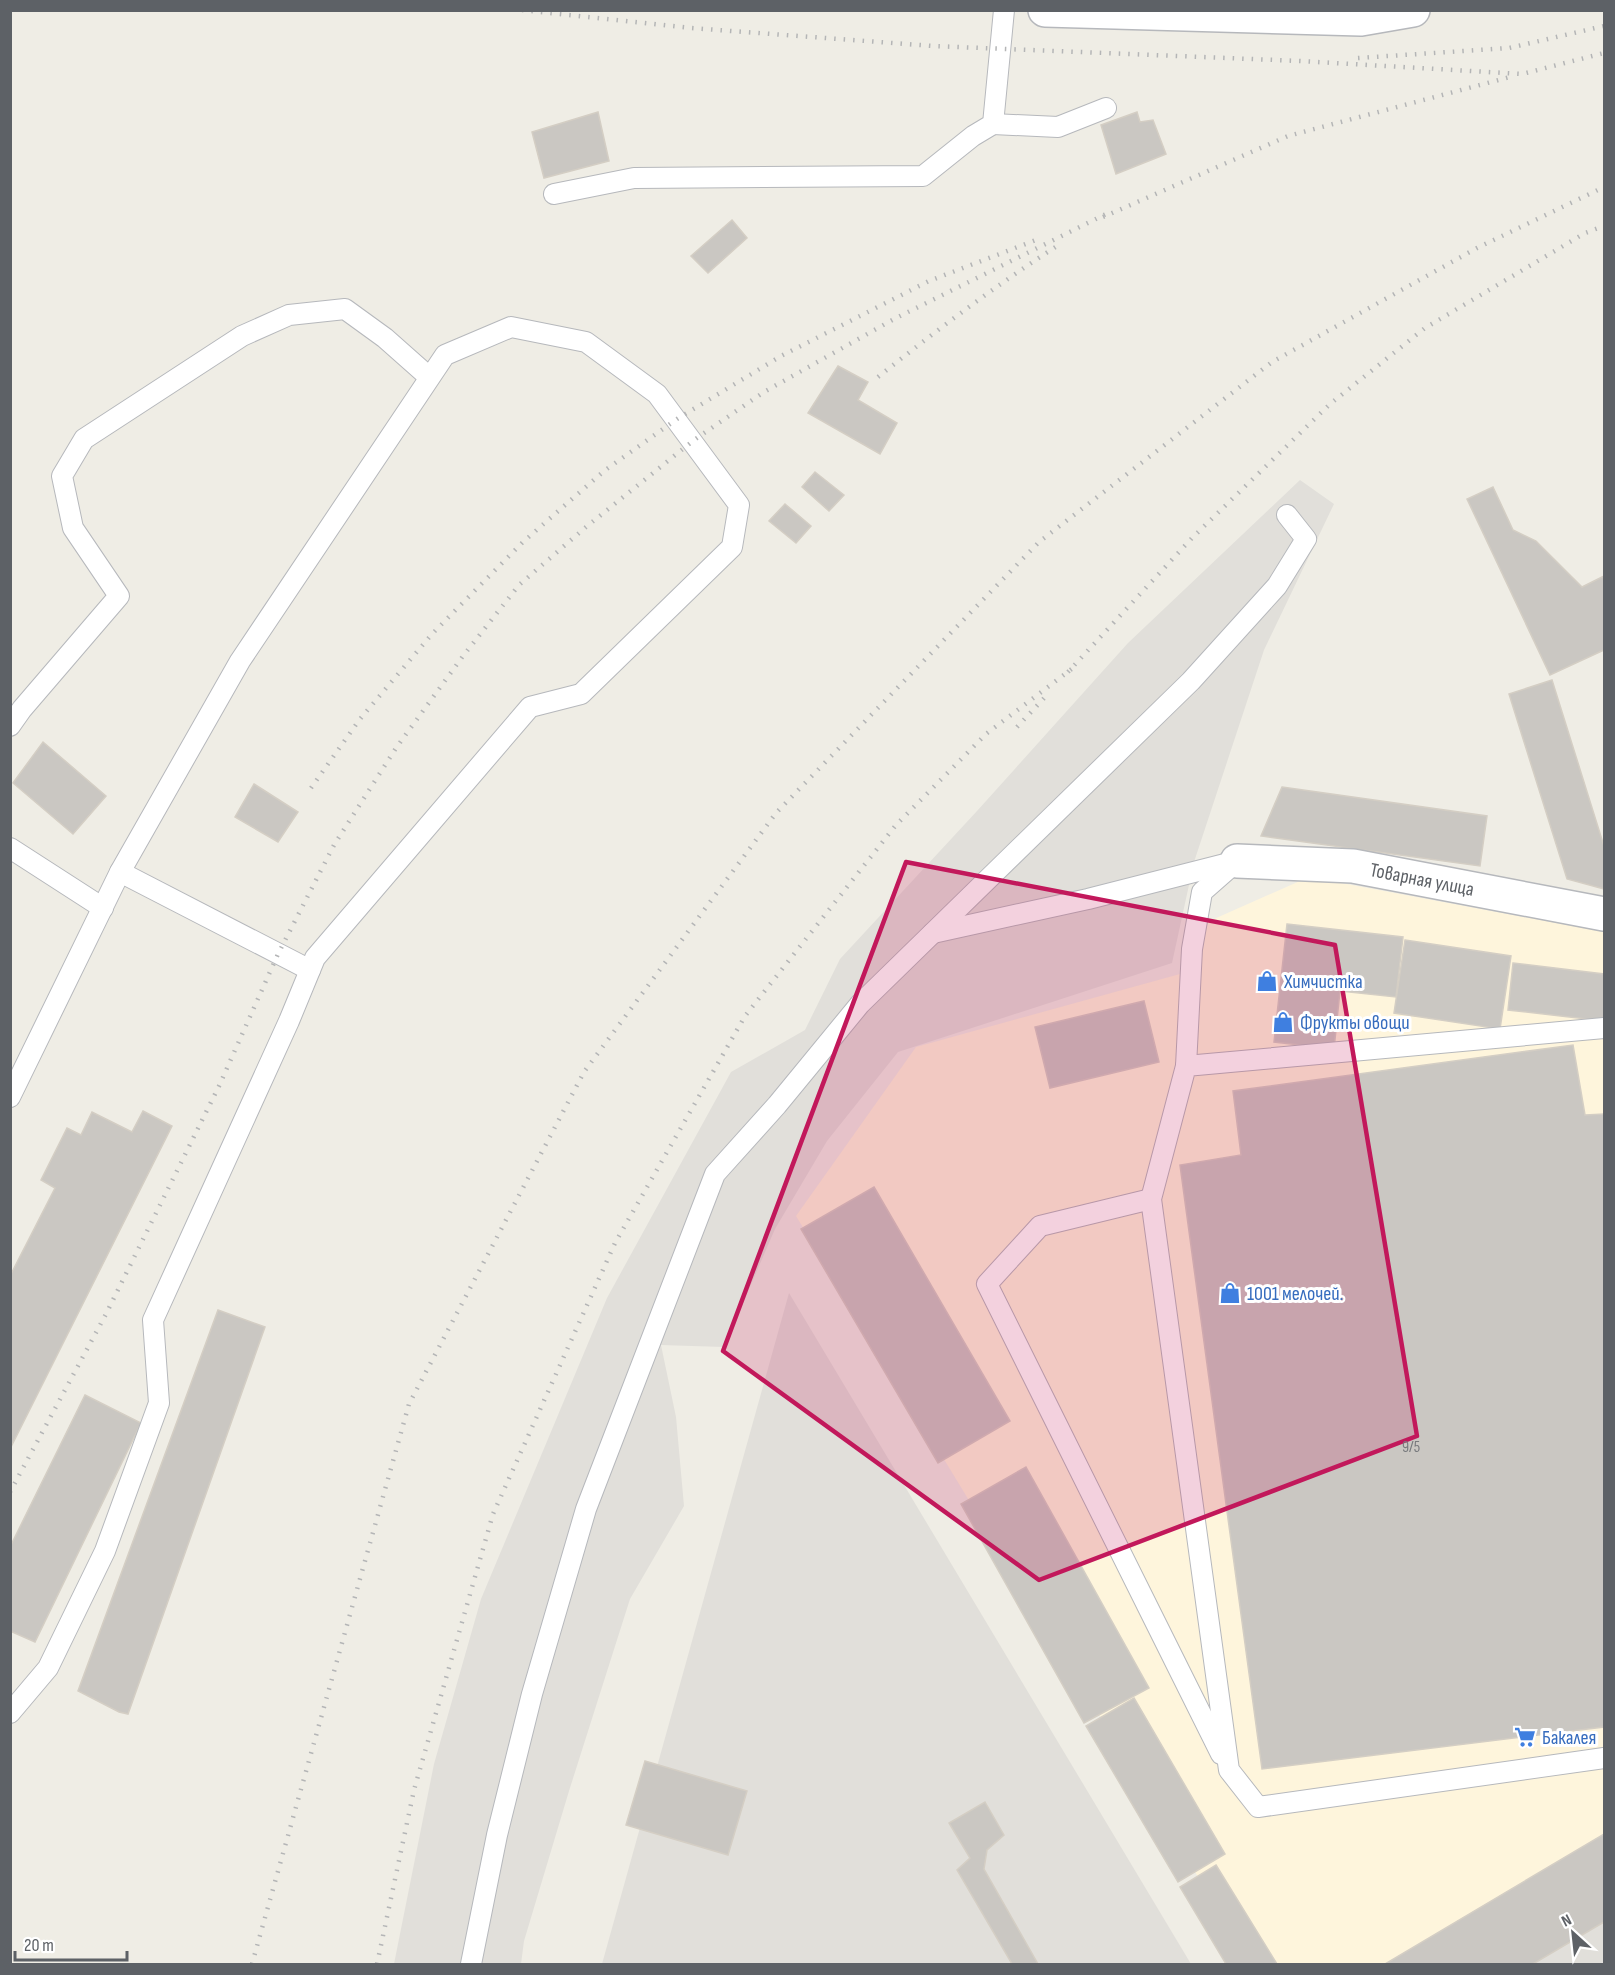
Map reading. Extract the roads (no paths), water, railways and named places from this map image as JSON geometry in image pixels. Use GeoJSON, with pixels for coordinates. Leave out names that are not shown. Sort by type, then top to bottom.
{"type":"FeatureCollection","features":[{"type":"Feature","properties":{"kind":"street"},"geometry":{"type":"LineString","coordinates":[[1045,10],[1362,19],[1413,10]]}},
{"type":"Feature","properties":{"kind":"street","name":"Товарная улица"},"geometry":{"type":"LineString","coordinates":[[1237,861],[1353,866],[1605,914]]}},
{"type":"Feature","properties":{"kind":"lane"},"geometry":{"type":"LineString","coordinates":[[993,124],[1004,10]]}},
{"type":"Feature","properties":{"kind":"lane"},"geometry":{"type":"LineString","coordinates":[[554,194],[634,178],[923,176],[973,136],[993,124],[1058,127],[1106,108]]}},
{"type":"Feature","properties":{"kind":"lane"},"geometry":{"type":"LineString","coordinates":[[10,726],[21,709],[119,596],[73,528],[62,476],[84,440],[242,336],[289,315],[345,309],[385,338],[429,377]]}},
{"type":"Feature","properties":{"kind":"lane"},"geometry":{"type":"LineString","coordinates":[[10,1097],[120,872],[240,661],[445,355],[511,327],[586,342],[657,394],[694,440],[740,505],[732,547],[581,694],[530,707],[315,958],[290,1021],[153,1320],[159,1403],[105,1551],[48,1668],[10,1713]]}},
{"type":"Feature","properties":{"kind":"lane"},"geometry":{"type":"LineString","coordinates":[[471,1965],[497,1835],[532,1694],[586,1509],[715,1174],[777,1105],[860,1004],[1191,681],[1277,585],[1306,539],[1287,515]]}},
{"type":"Feature","properties":{"kind":"lane"},"geometry":{"type":"LineString","coordinates":[[10,848],[103,908]]}},
{"type":"Feature","properties":{"kind":"lane"},"geometry":{"type":"LineString","coordinates":[[933,933],[1088,899],[1237,861]]}},
{"type":"Feature","properties":{"kind":"lane"},"geometry":{"type":"LineString","coordinates":[[1229,1770],[1151,1199],[1186,1066],[1192,949],[1202,892],[1237,861]]}},
{"type":"Feature","properties":{"kind":"lane"},"geometry":{"type":"LineString","coordinates":[[120,872],[310,970]]}},
{"type":"Feature","properties":{"kind":"lane"},"geometry":{"type":"LineString","coordinates":[[1186,1066],[1605,1028]]}},
{"type":"Feature","properties":{"kind":"lane"},"geometry":{"type":"LineString","coordinates":[[1151,1199],[1040,1226],[987,1284],[1229,1770],[1258,1807],[1605,1758]]}},
{"type":"Feature","properties":{"kind":"railway"},"geometry":{"type":"LineString","coordinates":[[522,10],[691,28],[933,46],[1300,61],[1522,74],[1604,53]]}},
{"type":"Feature","properties":{"kind":"railway"},"geometry":{"type":"LineString","coordinates":[[1358,58],[1509,48],[1604,26]]}},
{"type":"Feature","properties":{"kind":"railway"},"geometry":{"type":"LineString","coordinates":[[1103,217],[1288,136],[1510,77]]}},
{"type":"Feature","properties":{"kind":"railway"},"geometry":{"type":"LineString","coordinates":[[252,1964],[409,1404],[584,1072],[776,813],[1039,542],[1272,362],[1477,248],[1604,187]]}},
{"type":"Feature","properties":{"kind":"railway"},"geometry":{"type":"LineString","coordinates":[[10,1492],[106,1314],[219,1086],[278,954],[334,845],[396,748],[463,656],[519,585],[586,527],[694,440],[764,392],[894,319],[1110,212]]}},
{"type":"Feature","properties":{"kind":"railway"},"geometry":{"type":"LineString","coordinates":[[1068,672],[1192,538],[1330,404],[1425,328],[1585,233],[1604,226]]}},
{"type":"Feature","properties":{"kind":"railway"},"geometry":{"type":"LineString","coordinates":[[311,788],[360,719],[432,634],[523,542],[604,471],[677,419],[781,356],[929,281],[1036,240]]}},
{"type":"Feature","properties":{"kind":"railway"},"geometry":{"type":"LineString","coordinates":[[878,377],[966,309],[1057,246]]}},
{"type":"Feature","properties":{"kind":"railway"},"geometry":{"type":"LineString","coordinates":[[377,1964],[414,1790],[493,1514],[615,1243],[745,1016],[896,825],[986,734],[1073,668]]}},
{"type":"Feature","properties":{"kind":"railway"},"geometry":{"type":"LineString","coordinates":[[1017,727],[1048,694]]}},
{"type":"Feature","properties":{"kind":"place","name":"Химчистка"},"geometry":{"type":"Point","coordinates":[1267,981]}},
{"type":"Feature","properties":{"kind":"place","name":"Фрукты овощи"},"geometry":{"type":"Point","coordinates":[1283,1022]}},
{"type":"Feature","properties":{"kind":"place","name":"1001 мелочей."},"geometry":{"type":"Point","coordinates":[1230,1293]}},
{"type":"Feature","properties":{"kind":"place","name":"Бакалея"},"geometry":{"type":"Point","coordinates":[1525,1737]}}]}
